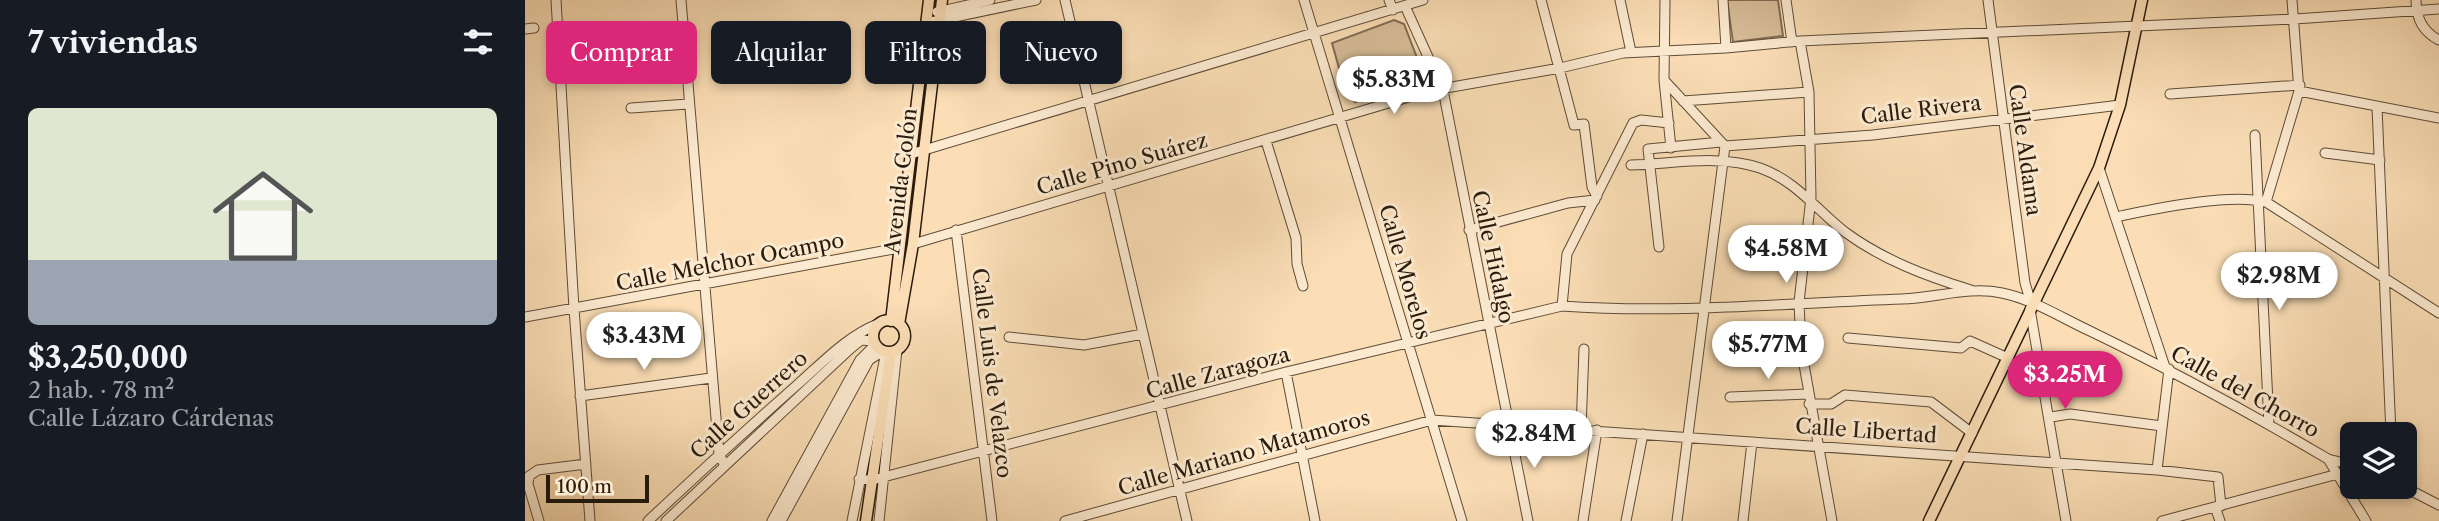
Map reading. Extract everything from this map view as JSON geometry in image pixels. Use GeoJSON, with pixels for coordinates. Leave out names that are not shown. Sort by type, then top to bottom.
{"type":"FeatureCollection","features":[{"type":"Feature","properties":{"kind":"main road","name":"Avenida Colón"},"geometry":{"type":"LineString","coordinates":[[895,323],[899,248],[929,0]]}},
{"type":"Feature","properties":{"kind":"main road"},"geometry":{"type":"LineString","coordinates":[[1929,521],[2008,358],[2030,305],[2078,215],[2099,168],[2120,105],[2142,0]]}},
{"type":"Feature","properties":{"kind":"main road","name":"Avenida Colón"},"geometry":{"type":"LineString","coordinates":[[895,323],[913,244],[940,11]]}},
{"type":"Feature","properties":{"kind":"main road"},"geometry":{"type":"LineString","coordinates":[[866,521],[884,349],[873,332],[879,324],[895,323],[904,338],[884,349]]}},
{"type":"Feature","properties":{"kind":"street"},"geometry":{"type":"LineString","coordinates":[[557,0],[574,309],[590,521]]}},
{"type":"Feature","properties":{"kind":"street"},"geometry":{"type":"LineString","coordinates":[[681,0],[702,285],[719,454],[725,466]]}},
{"type":"Feature","properties":{"kind":"street"},"geometry":{"type":"LineString","coordinates":[[927,18],[940,11],[990,0]]}},
{"type":"Feature","properties":{"kind":"street"},"geometry":{"type":"LineString","coordinates":[[940,11],[1036,0]]}},
{"type":"Feature","properties":{"kind":"street"},"geometry":{"type":"LineString","coordinates":[[1065,0],[1187,521]]}},
{"type":"Feature","properties":{"kind":"street","name":"Calle Morelos"},"geometry":{"type":"LineString","coordinates":[[1304,0],[1462,521]]}},
{"type":"Feature","properties":{"kind":"street"},"geometry":{"type":"LineString","coordinates":[[1389,0],[1393,10]]}},
{"type":"Feature","properties":{"kind":"street"},"geometry":{"type":"LineString","coordinates":[[911,154],[1423,0]]}},
{"type":"Feature","properties":{"kind":"street"},"geometry":{"type":"LineString","coordinates":[[1541,0],[1574,125],[1584,124],[1592,187],[1596,198]]}},
{"type":"Feature","properties":{"kind":"street"},"geometry":{"type":"LineString","coordinates":[[1620,0],[1632,52]]}},
{"type":"Feature","properties":{"kind":"street"},"geometry":{"type":"LineString","coordinates":[[1665,0],[1664,80],[1671,148]]}},
{"type":"Feature","properties":{"kind":"street"},"geometry":{"type":"LineString","coordinates":[[1723,0],[1726,48]]}},
{"type":"Feature","properties":{"kind":"street"},"geometry":{"type":"LineString","coordinates":[[1786,0],[1809,92],[1811,198],[1799,302],[1801,348],[1816,444],[1832,521]]}},
{"type":"Feature","properties":{"kind":"street","name":"Calle Aldama"},"geometry":{"type":"LineString","coordinates":[[1988,0],[2025,283],[2042,368],[2066,521]]}},
{"type":"Feature","properties":{"kind":"street"},"geometry":{"type":"LineString","coordinates":[[2262,201],[2300,88],[2292,0]]}},
{"type":"Feature","properties":{"kind":"street"},"geometry":{"type":"LineString","coordinates":[[2416,5],[2425,33],[2439,40]]}},
{"type":"Feature","properties":{"kind":"street","name":"Calle Pino Suárez"},"geometry":{"type":"LineString","coordinates":[[913,244],[1266,141],[1416,94],[1632,52],[1726,48],[1796,41],[2295,19],[2416,5],[2439,9]]}},
{"type":"Feature","properties":{"kind":"street","name":"Calle Hidalgo"},"geometry":{"type":"LineString","coordinates":[[1405,6],[1443,90],[1528,521]]}},
{"type":"Feature","properties":{"kind":"street"},"geometry":{"type":"LineString","coordinates":[[1664,80],[1723,144],[1725,161],[1677,521]]}},
{"type":"Feature","properties":{"kind":"street"},"geometry":{"type":"LineString","coordinates":[[2170,94],[2300,88],[2377,107],[2439,118]]}},
{"type":"Feature","properties":{"kind":"street"},"geometry":{"type":"LineString","coordinates":[[1683,101],[1809,92]]}},
{"type":"Feature","properties":{"kind":"street"},"geometry":{"type":"LineString","coordinates":[[631,108],[688,104]]}},
{"type":"Feature","properties":{"kind":"street","name":"Calle Rivera"},"geometry":{"type":"LineString","coordinates":[[1649,164],[1648,149],[1874,135],[2120,105]]}},
{"type":"Feature","properties":{"kind":"street"},"geometry":{"type":"LineString","coordinates":[[2377,107],[2391,422]]}},
{"type":"Feature","properties":{"kind":"street"},"geometry":{"type":"LineString","coordinates":[[1565,307],[1567,254],[1633,123],[1641,120],[1669,123]]}},
{"type":"Feature","properties":{"kind":"street"},"geometry":{"type":"LineString","coordinates":[[2255,135],[2262,201],[2269,424]]}},
{"type":"Feature","properties":{"kind":"street"},"geometry":{"type":"LineString","coordinates":[[1266,141],[1296,238],[1297,264],[1303,286]]}},
{"type":"Feature","properties":{"kind":"street"},"geometry":{"type":"LineString","coordinates":[[2325,153],[2380,160]]}},
{"type":"Feature","properties":{"kind":"street"},"geometry":{"type":"LineString","coordinates":[[1631,165],[1725,161],[1760,168],[1811,198],[1843,230],[1875,252],[1909,269],[1972,290]]}},
{"type":"Feature","properties":{"kind":"street"},"geometry":{"type":"LineString","coordinates":[[1649,164],[1659,247]]}},
{"type":"Feature","properties":{"kind":"street"},"geometry":{"type":"LineString","coordinates":[[2099,168],[2167,368],[2157,470]]}},
{"type":"Feature","properties":{"kind":"street"},"geometry":{"type":"LineString","coordinates":[[1469,230],[1596,198]]}},
{"type":"Feature","properties":{"kind":"street"},"geometry":{"type":"LineString","coordinates":[[2115,217],[2160,208],[2242,199],[2262,201],[2439,313]]}},
{"type":"Feature","properties":{"kind":"street","name":"Calle Luis de Velazco"},"geometry":{"type":"LineString","coordinates":[[956,230],[992,521]]}},
{"type":"Feature","properties":{"kind":"street","name":"Calle Melchor Ocampo"},"geometry":{"type":"LineString","coordinates":[[525,317],[899,248]]}},
{"type":"Feature","properties":{"kind":"street","name":"Calle Zaragoza"},"geometry":{"type":"LineString","coordinates":[[859,479],[885,477],[1286,372],[1565,307],[1587,305],[1644,311],[1905,299],[1972,290]]}},
{"type":"Feature","properties":{"kind":"street","name":"Calle del Chorro"},"geometry":{"type":"LineString","coordinates":[[1972,290],[1999,292],[2167,368],[2328,459]]}},
{"type":"Feature","properties":{"kind":"street","name":"Calle Guerrero"},"geometry":{"type":"LineString","coordinates":[[648,521],[719,454],[788,400],[865,329],[879,324]]}},
{"type":"Feature","properties":{"kind":"street"},"geometry":{"type":"LineString","coordinates":[[1009,337],[1084,345],[1143,334]]}},
{"type":"Feature","properties":{"kind":"street"},"geometry":{"type":"LineString","coordinates":[[1848,338],[1952,348],[1961,348],[1970,341],[2008,358]]}},
{"type":"Feature","properties":{"kind":"street","name":"Calle Guerrero"},"geometry":{"type":"LineString","coordinates":[[828,364],[861,340],[884,349]]}},
{"type":"Feature","properties":{"kind":"street"},"geometry":{"type":"LineString","coordinates":[[879,521],[885,477],[884,349]]}},
{"type":"Feature","properties":{"kind":"street"},"geometry":{"type":"LineString","coordinates":[[852,521],[884,349]]}},
{"type":"Feature","properties":{"kind":"street"},"geometry":{"type":"LineString","coordinates":[[781,521],[796,485],[860,360],[884,349]]}},
{"type":"Feature","properties":{"kind":"street"},"geometry":{"type":"LineString","coordinates":[[1580,429],[1584,349]]}},
{"type":"Feature","properties":{"kind":"street"},"geometry":{"type":"LineString","coordinates":[[2042,368],[2080,363]]}},
{"type":"Feature","properties":{"kind":"street"},"geometry":{"type":"LineString","coordinates":[[1286,372],[1315,521]]}},
{"type":"Feature","properties":{"kind":"street"},"geometry":{"type":"LineString","coordinates":[[580,396],[711,378]]}},
{"type":"Feature","properties":{"kind":"street"},"geometry":{"type":"LineString","coordinates":[[1730,397],[1808,399],[1831,404],[1845,395],[1931,402],[1972,433]]}},
{"type":"Feature","properties":{"kind":"street","name":"Calle Guerrero"},"geometry":{"type":"LineString","coordinates":[[666,521],[725,466],[788,400]]}},
{"type":"Feature","properties":{"kind":"street"},"geometry":{"type":"LineString","coordinates":[[2050,416],[2070,414],[2162,426]]}},
{"type":"Feature","properties":{"kind":"street","name":"Calle Mariano Matamoros"},"geometry":{"type":"LineString","coordinates":[[1065,521],[1432,420],[1510,425]]}},
{"type":"Feature","properties":{"kind":"street","name":"Calle Libertad"},"geometry":{"type":"LineString","coordinates":[[1510,425],[1962,454],[2157,470],[2218,477],[2218,506]]}},
{"type":"Feature","properties":{"kind":"street"},"geometry":{"type":"LineString","coordinates":[[1583,521],[1597,430]]}},
{"type":"Feature","properties":{"kind":"street"},"geometry":{"type":"LineString","coordinates":[[1626,521],[1643,434]]}},
{"type":"Feature","properties":{"kind":"street"},"geometry":{"type":"LineString","coordinates":[[1743,521],[1752,442]]}},
{"type":"Feature","properties":{"kind":"street"},"geometry":{"type":"LineString","coordinates":[[2328,459],[2340,462]]}},
{"type":"Feature","properties":{"kind":"street"},"geometry":{"type":"LineString","coordinates":[[2328,459],[2366,521]]}},
{"type":"Feature","properties":{"kind":"street"},"geometry":{"type":"LineString","coordinates":[[539,521],[528,485],[529,476],[538,470],[586,464]]}},
{"type":"Feature","properties":{"kind":"street"},"geometry":{"type":"LineString","coordinates":[[2162,521],[2339,474]]}},
{"type":"Feature","properties":{"kind":"street"},"geometry":{"type":"LineString","coordinates":[[772,521],[796,485]]}},
{"type":"Feature","properties":{"kind":"street"},"geometry":{"type":"LineString","coordinates":[[2417,494],[2439,505]]}},
{"type":"Feature","properties":{"kind":"street"},"geometry":{"type":"LineString","coordinates":[[2218,506],[2220,521]]}},
{"type":"Feature","properties":{"kind":"shaded area"},"geometry":{"type":"Polygon","coordinates":[[[1727,0],[1778,0],[1783,36],[1733,42],[1727,0]]]}},
{"type":"Feature","properties":{"kind":"shaded area"},"geometry":{"type":"Polygon","coordinates":[[[1394,20],[1404,24],[1424,76],[1423,80],[1355,102],[1346,93],[1332,43],[1394,20]]]}}]}
